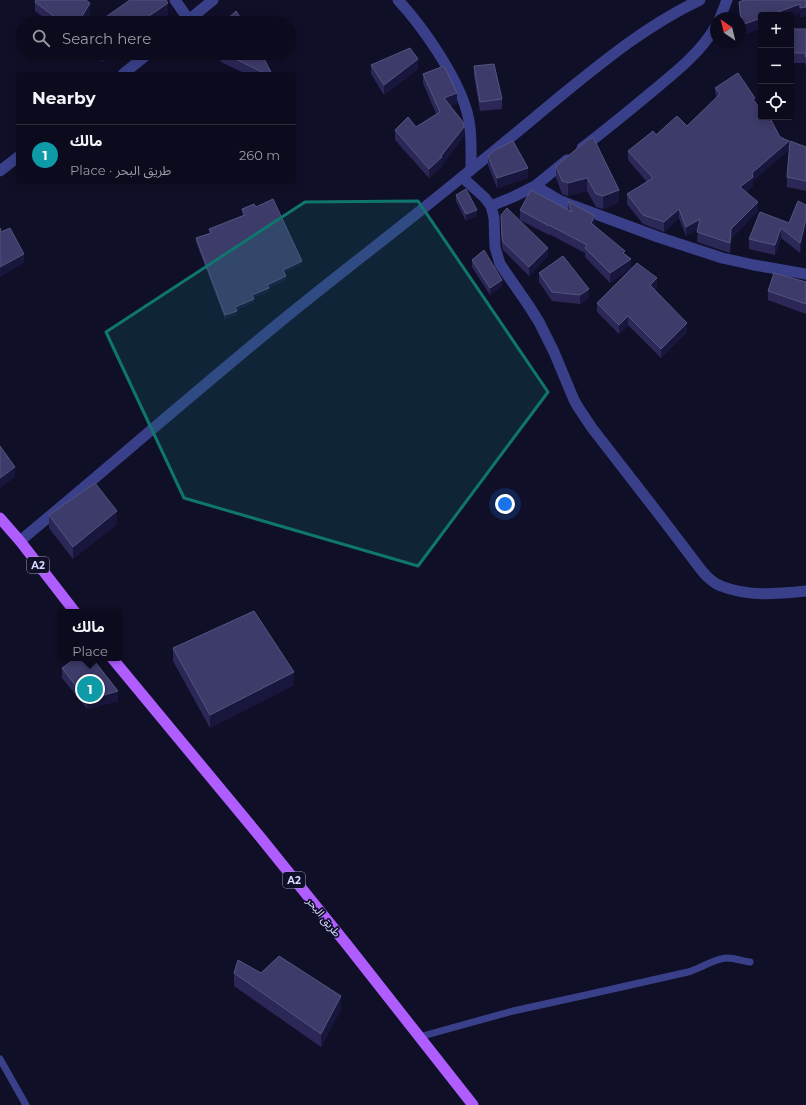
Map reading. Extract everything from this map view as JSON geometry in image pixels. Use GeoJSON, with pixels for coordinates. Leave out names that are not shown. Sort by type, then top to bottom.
{"type":"FeatureCollection","features":[{"type":"Feature","properties":{"kind":"main road","name":"A2"},"geometry":{"type":"LineString","coordinates":[[0,518],[20,541],[73,609]]}},
{"type":"Feature","properties":{"kind":"main road","name":"طريق البحر"},"geometry":{"type":"LineString","coordinates":[[114,661],[261,838],[473,1105]]}},
{"type":"Feature","properties":{"kind":"street"},"geometry":{"type":"LineString","coordinates":[[175,0],[184,16]]}},
{"type":"Feature","properties":{"kind":"street"},"geometry":{"type":"LineString","coordinates":[[193,16],[213,0]]}},
{"type":"Feature","properties":{"kind":"street"},"geometry":{"type":"LineString","coordinates":[[398,0],[424,33],[444,63],[461,94],[467,111],[469,124],[471,170]]}},
{"type":"Feature","properties":{"kind":"street"},"geometry":{"type":"LineString","coordinates":[[20,541],[216,375],[336,276],[471,170],[616,52],[658,23],[700,0]]}},
{"type":"Feature","properties":{"kind":"street"},"geometry":{"type":"LineString","coordinates":[[722,12],[727,0]]}},
{"type":"Feature","properties":{"kind":"street"},"geometry":{"type":"LineString","coordinates":[[490,206],[535,186],[608,128],[682,65],[706,42],[710,36]]}},
{"type":"Feature","properties":{"kind":"street"},"geometry":{"type":"LineString","coordinates":[[125,72],[140,60]]}},
{"type":"Feature","properties":{"kind":"street"},"geometry":{"type":"LineString","coordinates":[[0,171],[16,159]]}},
{"type":"Feature","properties":{"kind":"street"},"geometry":{"type":"LineString","coordinates":[[462,177],[485,198],[490,206],[494,218],[495,247],[500,264],[539,322],[578,407],[592,428],[702,571],[707,577],[720,586],[748,593],[772,594],[806,591]]}},
{"type":"Feature","properties":{"kind":"street"},"geometry":{"type":"LineString","coordinates":[[535,186],[559,200],[579,208],[658,237],[722,258],[754,266],[806,274]]}},
{"type":"Feature","properties":{"kind":"lane"},"geometry":{"type":"LineString","coordinates":[[418,1036],[513,1011],[696,970],[721,959],[726,958],[750,962]]}},
{"type":"Feature","properties":{"kind":"lane"},"geometry":{"type":"LineString","coordinates":[[0,1059],[26,1105]]}},
{"type":"Feature","properties":{"kind":"highlighted area"},"geometry":{"type":"Polygon","coordinates":[[[418,201],[548,392],[418,566],[184,498],[106,332],[305,202],[418,201]]]}},
{"type":"Feature","properties":{"kind":"building"},"geometry":{"type":"Polygon","coordinates":[[[36,0],[86,0],[90,3],[82,16],[54,16],[35,2],[36,0]]]}},
{"type":"Feature","properties":{"kind":"building"},"geometry":{"type":"Polygon","coordinates":[[[130,0],[166,0],[168,3],[149,16],[107,16],[130,0]]]}},
{"type":"Feature","properties":{"kind":"building"},"geometry":{"type":"Polygon","coordinates":[[[744,0],[806,0],[806,7],[800,8],[800,4],[778,12],[758,12],[758,19],[746,24],[746,12],[740,12],[739,2],[744,0]]]}},
{"type":"Feature","properties":{"kind":"building"},"geometry":{"type":"Polygon","coordinates":[[[236,11],[239,16],[231,16],[236,11]]]}},
{"type":"Feature","properties":{"kind":"building"},"geometry":{"type":"Polygon","coordinates":[[[794,29],[806,29],[806,58],[805,53],[794,53],[794,29]]]}},
{"type":"Feature","properties":{"kind":"building"},"geometry":{"type":"Polygon","coordinates":[[[410,48],[418,59],[384,85],[371,65],[410,48]]]}},
{"type":"Feature","properties":{"kind":"building"},"geometry":{"type":"Polygon","coordinates":[[[237,60],[265,60],[271,72],[262,72],[237,60]]]}},
{"type":"Feature","properties":{"kind":"building"},"geometry":{"type":"Polygon","coordinates":[[[494,64],[502,99],[480,102],[474,66],[494,64]]]}},
{"type":"Feature","properties":{"kind":"building"},"geometry":{"type":"Polygon","coordinates":[[[444,66],[457,93],[444,98],[463,122],[464,127],[441,156],[442,157],[429,169],[395,130],[408,117],[416,127],[440,112],[423,74],[444,66]]]}},
{"type":"Feature","properties":{"kind":"building"},"geometry":{"type":"Polygon","coordinates":[[[738,73],[755,98],[753,99],[758,106],[758,120],[768,120],[769,122],[771,120],[780,137],[789,141],[752,173],[753,177],[740,187],[758,202],[731,229],[730,243],[697,232],[700,219],[686,227],[679,209],[664,222],[643,215],[627,194],[653,178],[628,151],[653,131],[656,135],[677,116],[687,126],[720,94],[715,88],[738,73]]]}},
{"type":"Feature","properties":{"kind":"building"},"geometry":{"type":"Polygon","coordinates":[[[593,137],[619,190],[603,196],[596,194],[587,178],[568,183],[562,181],[556,166],[593,137]]]}},
{"type":"Feature","properties":{"kind":"building"},"geometry":{"type":"Polygon","coordinates":[[[513,141],[528,168],[497,178],[488,156],[495,150],[513,141]]]}},
{"type":"Feature","properties":{"kind":"building"},"geometry":{"type":"Polygon","coordinates":[[[790,141],[806,147],[806,181],[787,177],[790,141]]]}},
{"type":"Feature","properties":{"kind":"building"},"geometry":{"type":"Polygon","coordinates":[[[466,189],[477,210],[466,214],[456,195],[466,189]]]}},
{"type":"Feature","properties":{"kind":"building"},"geometry":{"type":"Polygon","coordinates":[[[531,190],[572,212],[568,201],[595,216],[591,223],[625,251],[623,253],[631,259],[610,273],[585,248],[587,245],[520,210],[531,190]]]}},
{"type":"Feature","properties":{"kind":"building"},"geometry":{"type":"Polygon","coordinates":[[[273,199],[302,261],[283,270],[286,276],[267,285],[269,288],[252,295],[254,299],[235,307],[237,311],[225,315],[196,238],[211,233],[209,229],[245,215],[242,209],[254,204],[256,207],[273,199]]]}},
{"type":"Feature","properties":{"kind":"building"},"geometry":{"type":"Polygon","coordinates":[[[798,201],[806,205],[806,219],[800,243],[781,228],[775,245],[749,239],[760,212],[789,223],[798,201]]]}},
{"type":"Feature","properties":{"kind":"building"},"geometry":{"type":"Polygon","coordinates":[[[507,208],[548,248],[529,267],[503,242],[501,215],[507,208]]]}},
{"type":"Feature","properties":{"kind":"building"},"geometry":{"type":"Polygon","coordinates":[[[0,228],[1,232],[10,228],[24,254],[0,267],[0,228]]]}},
{"type":"Feature","properties":{"kind":"building"},"geometry":{"type":"Polygon","coordinates":[[[484,250],[502,280],[490,288],[472,260],[484,250]]]}},
{"type":"Feature","properties":{"kind":"building"},"geometry":{"type":"Polygon","coordinates":[[[563,256],[589,289],[580,295],[552,292],[539,273],[563,256]]]}},
{"type":"Feature","properties":{"kind":"building"},"geometry":{"type":"Polygon","coordinates":[[[637,263],[657,278],[650,285],[687,323],[661,349],[628,316],[619,325],[597,303],[637,263]]]}},
{"type":"Feature","properties":{"kind":"building"},"geometry":{"type":"Polygon","coordinates":[[[774,273],[806,282],[806,304],[768,291],[774,273]]]}},
{"type":"Feature","properties":{"kind":"building"},"geometry":{"type":"Polygon","coordinates":[[[0,446],[15,467],[0,478],[0,446]]]}},
{"type":"Feature","properties":{"kind":"building"},"geometry":{"type":"Polygon","coordinates":[[[95,483],[117,511],[73,547],[49,515],[95,483]]]}},
{"type":"Feature","properties":{"kind":"building"},"geometry":{"type":"Polygon","coordinates":[[[254,611],[294,672],[210,715],[173,648],[254,611]]]}},
{"type":"Feature","properties":{"kind":"building"},"geometry":{"type":"Polygon","coordinates":[[[72,661],[94,661],[118,691],[87,700],[62,668],[72,661]]]}},
{"type":"Feature","properties":{"kind":"building"},"geometry":{"type":"Polygon","coordinates":[[[279,956],[341,996],[321,1034],[234,973],[238,960],[261,973],[279,956]]]}},
{"type":"Feature","properties":{"kind":"place","name":"مالك"},"geometry":{"type":"Point","coordinates":[90,689]}}]}
